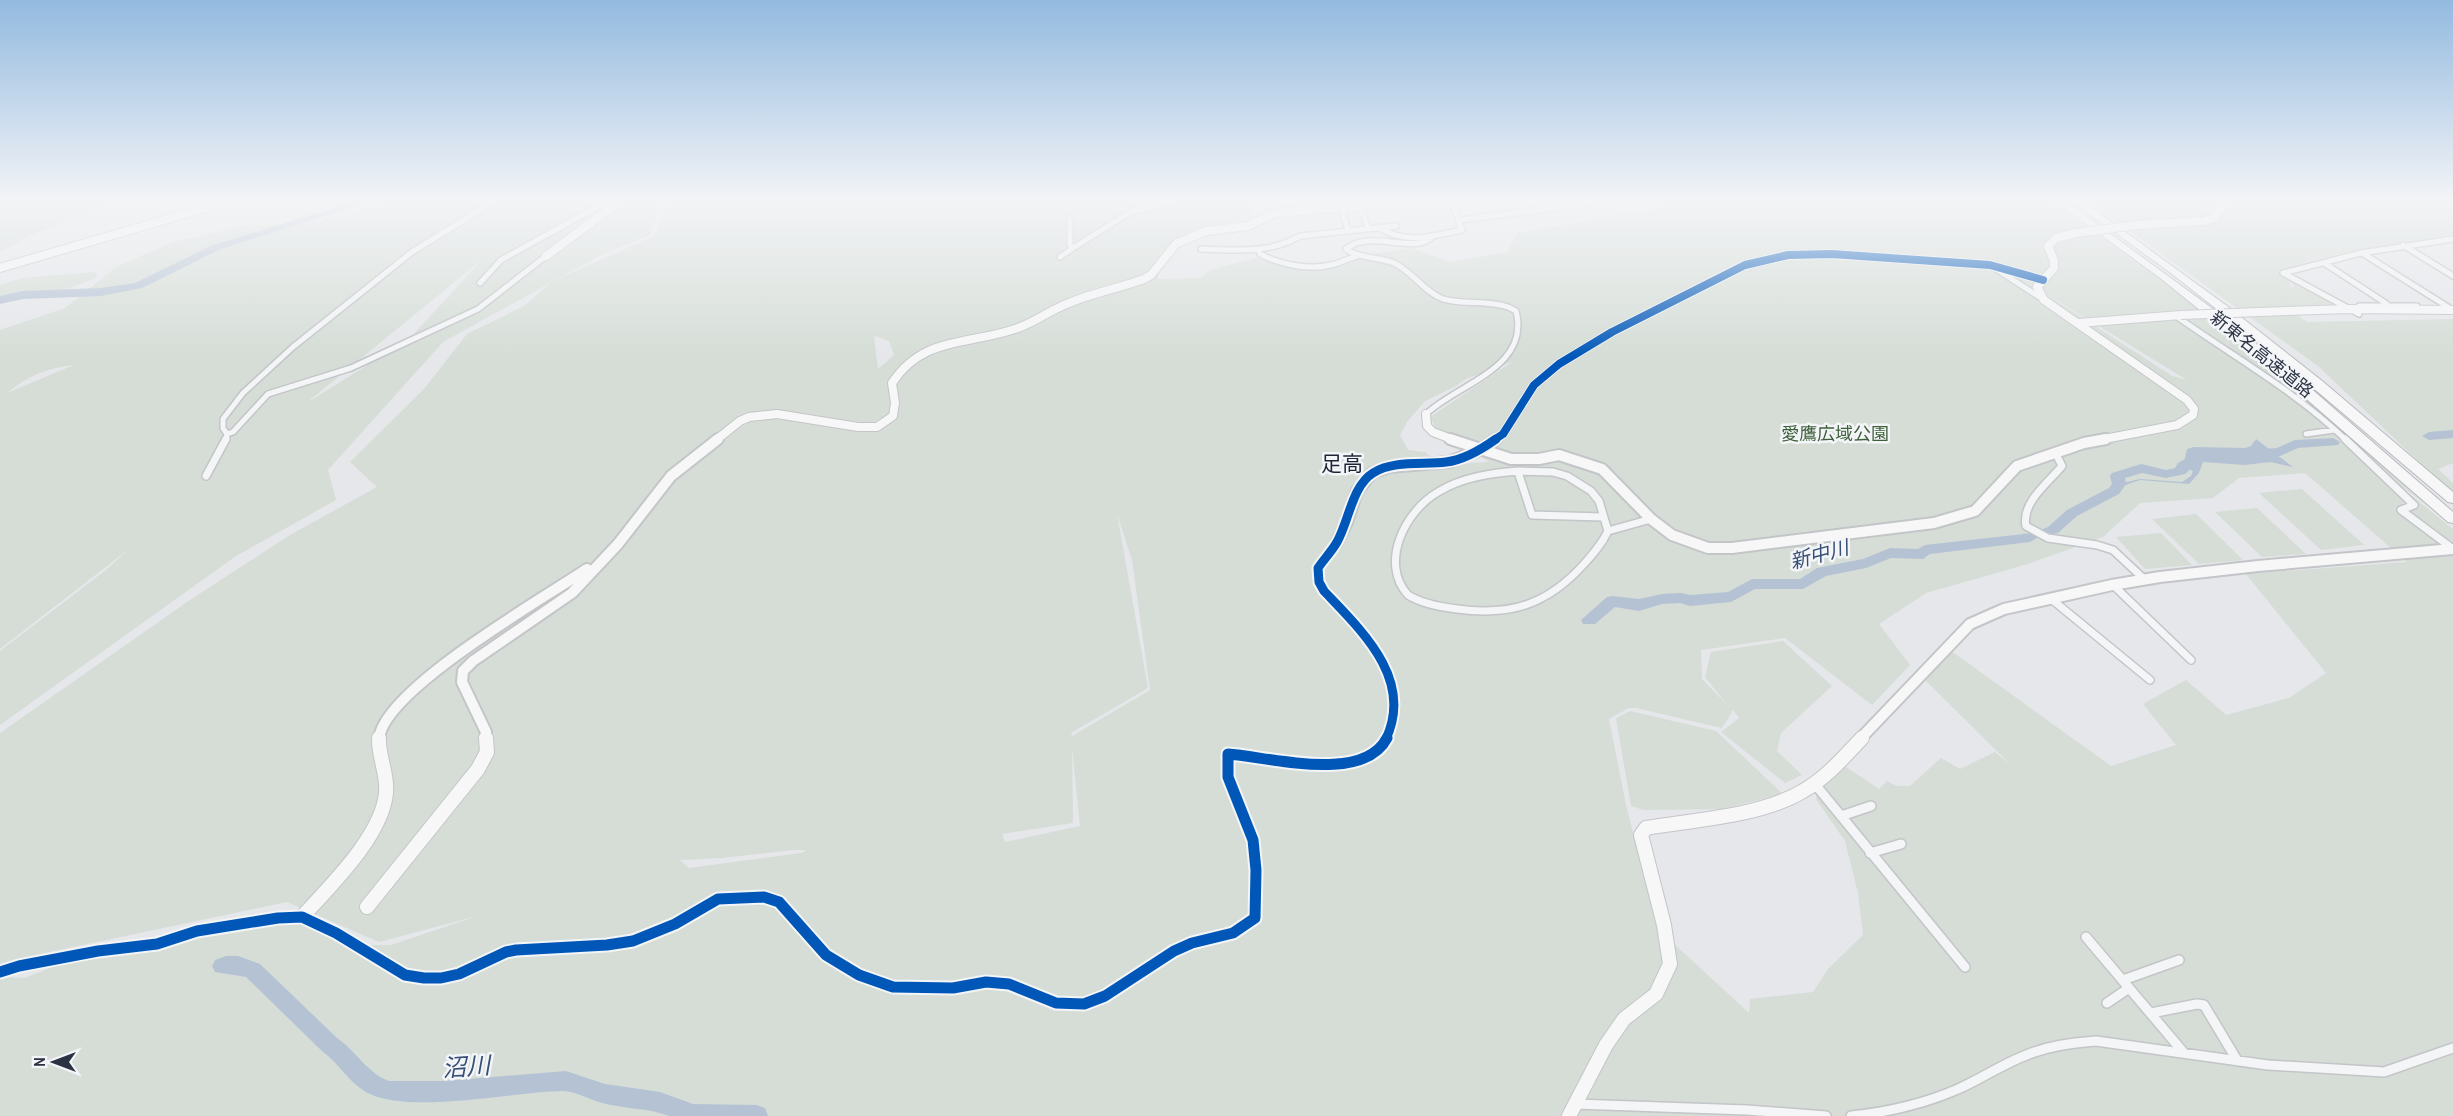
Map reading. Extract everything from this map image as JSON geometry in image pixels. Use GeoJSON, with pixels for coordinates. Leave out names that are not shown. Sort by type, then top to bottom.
{"type":"FeatureCollection","features":[{"type":"Feature","properties":{"kind":"highway","name":"新東名高速道路"},"geometry":{"type":"LineString","coordinates":[[2133,254],[2247,341],[2316,398],[2453,519]]}},
{"type":"Feature","properties":{"kind":"highway","name":"新東名高速道路"},"geometry":{"type":"LineString","coordinates":[[2151,254],[2280,352],[2453,500]]}},
{"type":"Feature","properties":{"kind":"street"},"geometry":{"type":"LineString","coordinates":[[0,268],[47,254]]}},
{"type":"Feature","properties":{"kind":"street"},"geometry":{"type":"LineString","coordinates":[[206,476],[221,454],[226,434],[223,419],[243,393],[293,347],[411,254]]}},
{"type":"Feature","properties":{"kind":"street"},"geometry":{"type":"LineString","coordinates":[[480,283],[501,260],[512,254]]}},
{"type":"Feature","properties":{"kind":"street"},"geometry":{"type":"LineString","coordinates":[[226,434],[233,432],[268,394],[351,368],[478,309],[549,254]]}},
{"type":"Feature","properties":{"kind":"street"},"geometry":{"type":"LineString","coordinates":[[1060,257],[1064,254]]}},
{"type":"Feature","properties":{"kind":"street"},"geometry":{"type":"LineString","coordinates":[[367,908],[478,769],[487,752],[486,732],[462,682],[463,671],[473,661],[572,593],[606,557],[671,476],[740,421],[749,417],[777,414],[858,427],[877,427],[893,416],[895,403],[892,383],[896,376],[904,366],[932,349],[957,339],[1015,329],[1071,301],[1144,279],[1151,275],[1168,254]]}},
{"type":"Feature","properties":{"kind":"street"},"geometry":{"type":"LineString","coordinates":[[1260,254],[1268,259],[1318,266],[1363,255]]}},
{"type":"Feature","properties":{"kind":"street"},"geometry":{"type":"LineString","coordinates":[[1357,254],[1388,260],[1404,268],[1425,290],[1442,298],[1464,302],[1504,304],[1516,311],[1518,317],[1515,340],[1503,362],[1426,414],[1427,426],[1432,432],[1511,459],[1539,459],[1559,455],[1602,469],[1651,519],[1672,535],[1708,548],[1732,548],[1913,527],[1975,511],[2017,466],[2084,443],[2177,425],[2193,415],[2194,409],[2187,400],[2083,326],[1990,266]]}},
{"type":"Feature","properties":{"kind":"street"},"geometry":{"type":"LineString","coordinates":[[0,972],[19,966],[98,951],[157,944],[197,931],[278,918],[302,917],[336,933],[405,975],[441,978],[459,974],[506,952],[516,950],[607,945],[633,941],[675,924],[718,899],[764,897],[779,902],[825,955],[859,975],[893,987],[943,988],[986,982],[1008,984],[1056,1004],[1084,1004],[1105,996],[1174,951],[1192,943],[1233,933],[1255,918],[1256,870],[1253,840],[1228,777],[1228,754],[1322,762],[1354,762],[1378,754],[1388,738],[1394,721],[1395,707],[1395,690],[1389,672],[1368,639],[1324,591],[1319,582],[1318,567],[1336,544],[1358,491],[1372,472],[1389,467],[1449,462],[1480,450],[1503,434],[1534,385],[1559,364],[1612,332],[1745,265],[1773,257],[1801,254]]}},
{"type":"Feature","properties":{"kind":"street"},"geometry":{"type":"LineString","coordinates":[[1827,254],[1990,266],[2043,280]]}},
{"type":"Feature","properties":{"kind":"street"},"geometry":{"type":"LineString","coordinates":[[2044,300],[2037,287],[2054,268],[2051,254]]}},
{"type":"Feature","properties":{"kind":"street"},"geometry":{"type":"LineString","coordinates":[[2357,254],[2283,273],[2359,314]]}},
{"type":"Feature","properties":{"kind":"street"},"geometry":{"type":"LineString","coordinates":[[2364,254],[2451,308]]}},
{"type":"Feature","properties":{"kind":"street"},"geometry":{"type":"LineString","coordinates":[[2418,254],[2453,276]]}},
{"type":"Feature","properties":{"kind":"street"},"geometry":{"type":"LineString","coordinates":[[2324,262],[2388,305]]}},
{"type":"Feature","properties":{"kind":"street"},"geometry":{"type":"LineString","coordinates":[[2262,315],[2388,305],[2451,308]]}},
{"type":"Feature","properties":{"kind":"street"},"geometry":{"type":"LineString","coordinates":[[2347,308],[2451,308]]}},
{"type":"Feature","properties":{"kind":"street"},"geometry":{"type":"LineString","coordinates":[[2083,326],[2181,318],[2262,315],[2453,315]]}},
{"type":"Feature","properties":{"kind":"street"},"geometry":{"type":"LineString","coordinates":[[2181,318],[2288,390],[2318,413],[2414,505],[2401,510],[2453,549]]}},
{"type":"Feature","properties":{"kind":"street"},"geometry":{"type":"LineString","coordinates":[[2306,434],[2334,430]]}},
{"type":"Feature","properties":{"kind":"street"},"geometry":{"type":"LineString","coordinates":[[2055,452],[2062,466],[2026,508],[2024,517],[2026,526],[2041,537],[2110,548],[2144,579]]}},
{"type":"Feature","properties":{"kind":"street"},"geometry":{"type":"LineString","coordinates":[[1518,472],[1532,515],[1603,517]]}},
{"type":"Feature","properties":{"kind":"street"},"geometry":{"type":"LineString","coordinates":[[1518,472],[1569,476],[1593,493],[1608,531],[1601,545],[1568,583],[1538,602],[1482,611],[1449,608],[1412,598],[1402,588],[1394,567],[1394,554],[1412,516],[1437,492],[1455,484],[1497,473],[1518,472]]}},
{"type":"Feature","properties":{"kind":"street"},"geometry":{"type":"LineString","coordinates":[[1608,531],[1651,519]]}},
{"type":"Feature","properties":{"kind":"street"},"geometry":{"type":"LineString","coordinates":[[1826,1116],[1747,1110],[1572,1110],[1606,1045],[1624,1019],[1656,994],[1670,964],[1664,925],[1641,835],[1646,828],[1771,807],[1790,800],[1832,769],[1970,624],[1989,612],[2144,579],[2319,559],[2453,549]]}},
{"type":"Feature","properties":{"kind":"street"},"geometry":{"type":"LineString","coordinates":[[302,917],[352,858],[373,829],[386,795],[380,728],[390,712],[430,677],[606,557]]}},
{"type":"Feature","properties":{"kind":"street"},"geometry":{"type":"LineString","coordinates":[[2114,585],[2191,660]]}},
{"type":"Feature","properties":{"kind":"street"},"geometry":{"type":"LineString","coordinates":[[2050,598],[2150,680]]}},
{"type":"Feature","properties":{"kind":"street"},"geometry":{"type":"LineString","coordinates":[[1814,783],[1965,967]]}},
{"type":"Feature","properties":{"kind":"street"},"geometry":{"type":"LineString","coordinates":[[1840,816],[1871,806]]}},
{"type":"Feature","properties":{"kind":"street"},"geometry":{"type":"LineString","coordinates":[[1870,853],[1901,844]]}},
{"type":"Feature","properties":{"kind":"street"},"geometry":{"type":"LineString","coordinates":[[2086,937],[2184,1053]]}},
{"type":"Feature","properties":{"kind":"street"},"geometry":{"type":"LineString","coordinates":[[2122,980],[2179,960]]}},
{"type":"Feature","properties":{"kind":"street"},"geometry":{"type":"LineString","coordinates":[[2107,1003],[2129,988]]}},
{"type":"Feature","properties":{"kind":"street"},"geometry":{"type":"LineString","coordinates":[[2151,1013],[2197,1004],[2204,1005],[2236,1060]]}},
{"type":"Feature","properties":{"kind":"street"},"geometry":{"type":"LineString","coordinates":[[1851,1116],[1880,1114],[1917,1104],[1959,1088],[2014,1059],[2045,1048],[2096,1041],[2268,1065],[2384,1072],[2453,1048]]}},
{"type":"Feature","properties":{"kind":"green space","name":"愛鷹広域公園"},"geometry":{"type":"Polygon","coordinates":[[[145,254],[603,254],[555,280],[613,254],[1170,254],[1158,272],[1158,279],[1201,278],[1210,270],[1256,258],[1314,266],[1333,264],[1351,257],[1371,254],[1429,254],[1450,262],[1495,254],[2124,254],[2224,326],[2436,512],[2366,459],[2453,529],[2453,1116],[0,1116],[0,977],[25,978],[85,954],[298,918],[353,945],[391,945],[477,916],[379,942],[287,902],[21,958],[0,965],[0,733],[187,602],[290,535],[377,487],[350,462],[424,389],[467,334],[524,306],[550,283],[443,342],[328,470],[336,500],[236,556],[0,725],[0,651],[106,570],[129,549],[0,649],[0,330],[65,308],[116,267],[145,254]],[[484,258],[310,400],[409,339],[484,258]],[[2043,292],[2172,376],[2187,380],[2043,292]],[[874,336],[878,369],[894,355],[889,341],[874,336]],[[1512,362],[1466,379],[1425,401],[1407,422],[1400,435],[1408,450],[1425,452],[1432,458],[1379,463],[1378,469],[1489,462],[1437,430],[1430,417],[1512,362]],[[74,365],[55,368],[30,377],[7,393],[74,365]],[[2305,473],[2239,478],[2213,498],[2140,503],[2103,537],[2028,564],[1926,593],[1879,624],[1910,665],[1872,705],[1785,638],[1701,650],[1702,679],[1728,706],[1705,677],[1711,652],[1783,641],[1832,686],[1781,733],[1777,751],[1802,775],[1785,783],[1721,732],[1739,718],[1733,710],[1722,728],[1636,708],[1629,708],[1609,719],[1627,810],[1660,931],[1749,1013],[1750,999],[1813,992],[1828,969],[1863,935],[1858,893],[1845,841],[1816,799],[1818,785],[1843,765],[1879,789],[1887,781],[1897,786],[1910,786],[1941,758],[1960,769],[1995,752],[2012,766],[1920,675],[1947,648],[2111,766],[2176,745],[2143,704],[2186,680],[2226,715],[2289,698],[2326,673],[2246,574],[2407,562],[2305,473]],[[1117,514],[1148,688],[1071,733],[1072,736],[1150,690],[1132,560],[1117,514]],[[1072,747],[1073,823],[1002,834],[1005,842],[1080,826],[1072,747]],[[807,850],[721,858],[680,860],[689,868],[801,853],[807,850]]]}},
{"type":"Feature","properties":{"kind":"green space"},"geometry":{"type":"Polygon","coordinates":[[[2162,254],[2341,254],[2280,270],[2290,280],[2291,286],[2283,287],[2294,287],[2290,277],[2349,309],[2298,316],[2307,322],[2453,319],[2453,463],[2438,469],[2453,483],[2453,494],[2318,366],[2162,254]]]}},
{"type":"Feature","properties":{"kind":"green space"},"geometry":{"type":"Polygon","coordinates":[[[95,272],[98,277],[68,289],[0,296],[0,285],[22,278],[95,272]]]}},
{"type":"Feature","properties":{"kind":"green space"},"geometry":{"type":"Polygon","coordinates":[[[2302,489],[2364,545],[2321,550],[2259,493],[2302,489]]]}},
{"type":"Feature","properties":{"kind":"green space"},"geometry":{"type":"Polygon","coordinates":[[[2257,508],[2306,554],[2262,557],[2215,512],[2257,508]]]}},
{"type":"Feature","properties":{"kind":"green space"},"geometry":{"type":"Polygon","coordinates":[[[2196,514],[2243,560],[2199,564],[2152,519],[2196,514]]]}},
{"type":"Feature","properties":{"kind":"green space"},"geometry":{"type":"Polygon","coordinates":[[[2161,533],[2192,565],[2145,569],[2116,537],[2161,533]]]}},
{"type":"Feature","properties":{"kind":"green space"},"geometry":{"type":"Polygon","coordinates":[[[1630,711],[1716,731],[1783,794],[1722,809],[1643,810],[1631,806],[1616,718],[1630,711]]]}},
{"type":"Feature","properties":{"kind":"water"},"geometry":{"type":"Polygon","coordinates":[[[2256,439],[2293,467],[2270,462],[2245,465],[2203,462],[2199,473],[2189,484],[2140,480],[2117,488],[2118,484],[2140,479],[2182,482],[2191,476],[2193,471],[2183,466],[2187,449],[2194,447],[2245,448],[2251,446],[2256,439]]]}},
{"type":"Feature","properties":{"kind":"waterway"},"geometry":{"type":"LineString","coordinates":[[0,300],[23,295],[101,292],[138,286],[203,254]]}},
{"type":"Feature","properties":{"kind":"waterway","name":"新中川"},"geometry":{"type":"LineString","coordinates":[[2429,436],[2453,434]]}},
{"type":"Feature","properties":{"kind":"waterway","name":"新中川"},"geometry":{"type":"LineString","coordinates":[[2253,454],[2280,452],[2295,444],[2333,442]]}},
{"type":"Feature","properties":{"kind":"waterway","name":"新中川"},"geometry":{"type":"LineString","coordinates":[[2040,534],[2053,530],[2072,513],[2114,491],[2119,484],[2117,476],[2141,468],[2166,474],[2180,471],[2183,466],[2199,455]]}},
{"type":"Feature","properties":{"kind":"waterway","name":"新中川"},"geometry":{"type":"LineString","coordinates":[[1589,620],[1612,601],[1639,605],[1662,599],[1681,598],[1690,601],[1731,597],[1752,584],[1803,584],[1822,572],[1866,563],[1890,553],[1923,554],[1925,550],[2030,537]]}},
{"type":"Feature","properties":{"kind":"waterway","name":"沼川"},"geometry":{"type":"LineString","coordinates":[[222,966],[242,966],[253,970],[330,1045],[343,1054],[354,1069],[375,1086],[389,1091],[444,1091],[566,1081],[605,1094],[660,1102],[693,1115],[757,1116]]}},
{"type":"Feature","properties":{"kind":"cycle path"},"geometry":{"type":"LineString","coordinates":[[0,972],[19,966],[98,951],[157,944],[197,931],[278,918],[302,917],[336,933],[405,975],[441,978],[459,974],[506,952],[516,950],[607,945],[633,941],[675,924],[718,899],[764,897],[779,902],[826,955],[859,975],[893,987],[953,988],[986,982],[1009,984],[1056,1003],[1084,1004],[1105,996],[1174,951],[1192,943],[1233,933],[1255,918],[1256,870],[1253,840],[1228,777],[1228,754],[1340,764],[1368,758],[1385,743],[1395,710],[1394,690],[1388,671],[1366,637],[1324,591],[1319,582],[1318,568],[1336,544],[1347,522],[1357,491],[1372,473],[1389,467],[1449,462],[1480,450],[1503,434],[1534,385],[1559,364],[1612,332],[1745,265],[1788,255],[1828,254]]}},
{"type":"Feature","properties":{"kind":"cycle path"},"geometry":{"type":"LineString","coordinates":[[1833,254],[1990,265],[2043,280]]}},
{"type":"Feature","properties":{"kind":"district","name":"足高"},"geometry":{"type":"Point","coordinates":[1342,463]}}]}
